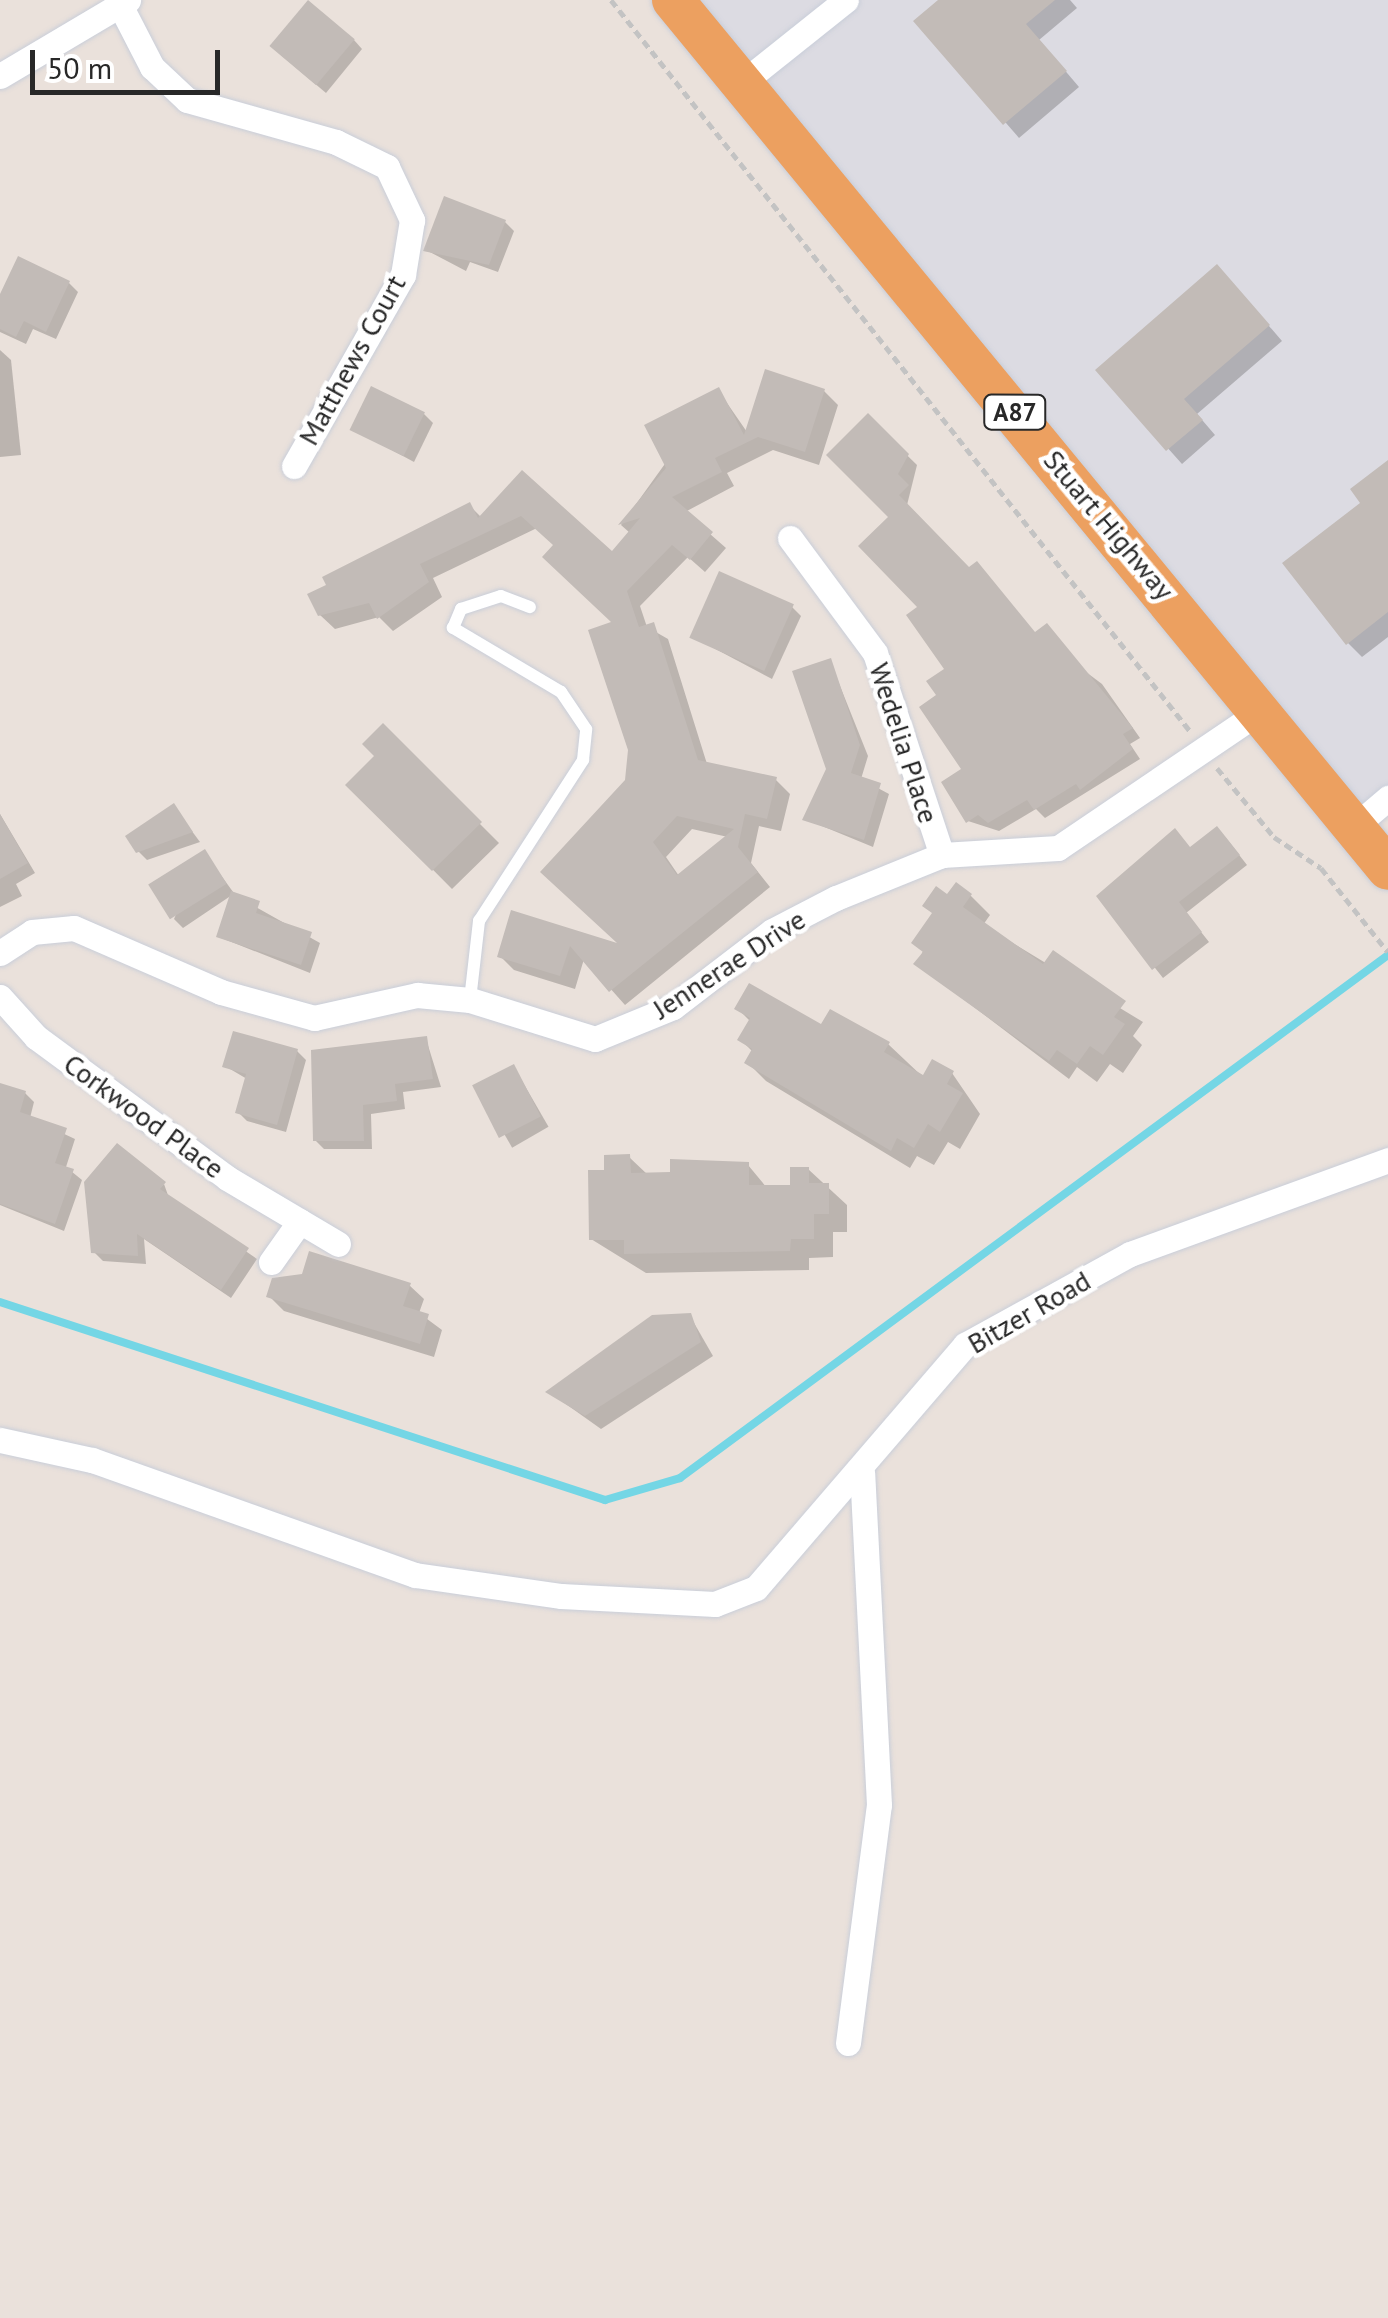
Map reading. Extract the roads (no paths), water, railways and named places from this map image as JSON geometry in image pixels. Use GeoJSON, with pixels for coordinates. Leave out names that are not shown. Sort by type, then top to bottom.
{"type":"FeatureCollection","features":[{"type":"Feature","properties":{"kind":"highway","name":"Stuart Highway"},"geometry":{"type":"LineString","coordinates":[[673,0],[1262,710],[1388,869]]}},
{"type":"Feature","properties":{"kind":"street"},"geometry":{"type":"LineString","coordinates":[[742,83],[846,0]]}},
{"type":"Feature","properties":{"kind":"street"},"geometry":{"type":"LineString","coordinates":[[0,76],[124,2]]}},
{"type":"Feature","properties":{"kind":"street","name":"Matthews Court"},"geometry":{"type":"LineString","coordinates":[[124,2],[152,67],[187,100],[336,142],[387,168],[412,220],[403,275],[294,466]]}},
{"type":"Feature","properties":{"kind":"street","name":"Wedelia Place"},"geometry":{"type":"LineString","coordinates":[[790,538],[875,653],[942,855]]}},
{"type":"Feature","properties":{"kind":"street","name":"Jennerae Drive"},"geometry":{"type":"LineString","coordinates":[[0,953],[32,932],[74,928],[221,992],[314,1018],[418,995],[470,1000],[595,1040],[673,1007],[772,931],[942,855],[1058,848],[1262,710]]}},
{"type":"Feature","properties":{"kind":"street"},"geometry":{"type":"LineString","coordinates":[[1354,826],[1388,798]]}},
{"type":"Feature","properties":{"kind":"street","name":"Corkwood Place"},"geometry":{"type":"LineString","coordinates":[[0,997],[36,1037],[300,1222],[338,1244]]}},
{"type":"Feature","properties":{"kind":"street","name":"Bitzer Road"},"geometry":{"type":"LineString","coordinates":[[0,1440],[92,1460],[415,1575],[680,1606],[756,1588],[862,1474],[965,1345],[1130,1254],[1388,1160]]}},
{"type":"Feature","properties":{"kind":"street"},"geometry":{"type":"LineString","coordinates":[[270,1262],[300,1222]]}},
{"type":"Feature","properties":{"kind":"street"},"geometry":{"type":"LineString","coordinates":[[848,2043],[879,1805],[862,1474]]}},
{"type":"Feature","properties":{"kind":"lane"},"geometry":{"type":"LineString","coordinates":[[470,1000],[479,921],[584,760],[586,729],[561,692],[453,628],[461,609],[501,596],[530,606]]}},
{"type":"Feature","properties":{"kind":"waterway"},"geometry":{"type":"LineString","coordinates":[[0,1302],[605,1500],[680,1478],[1388,955]]}}]}
